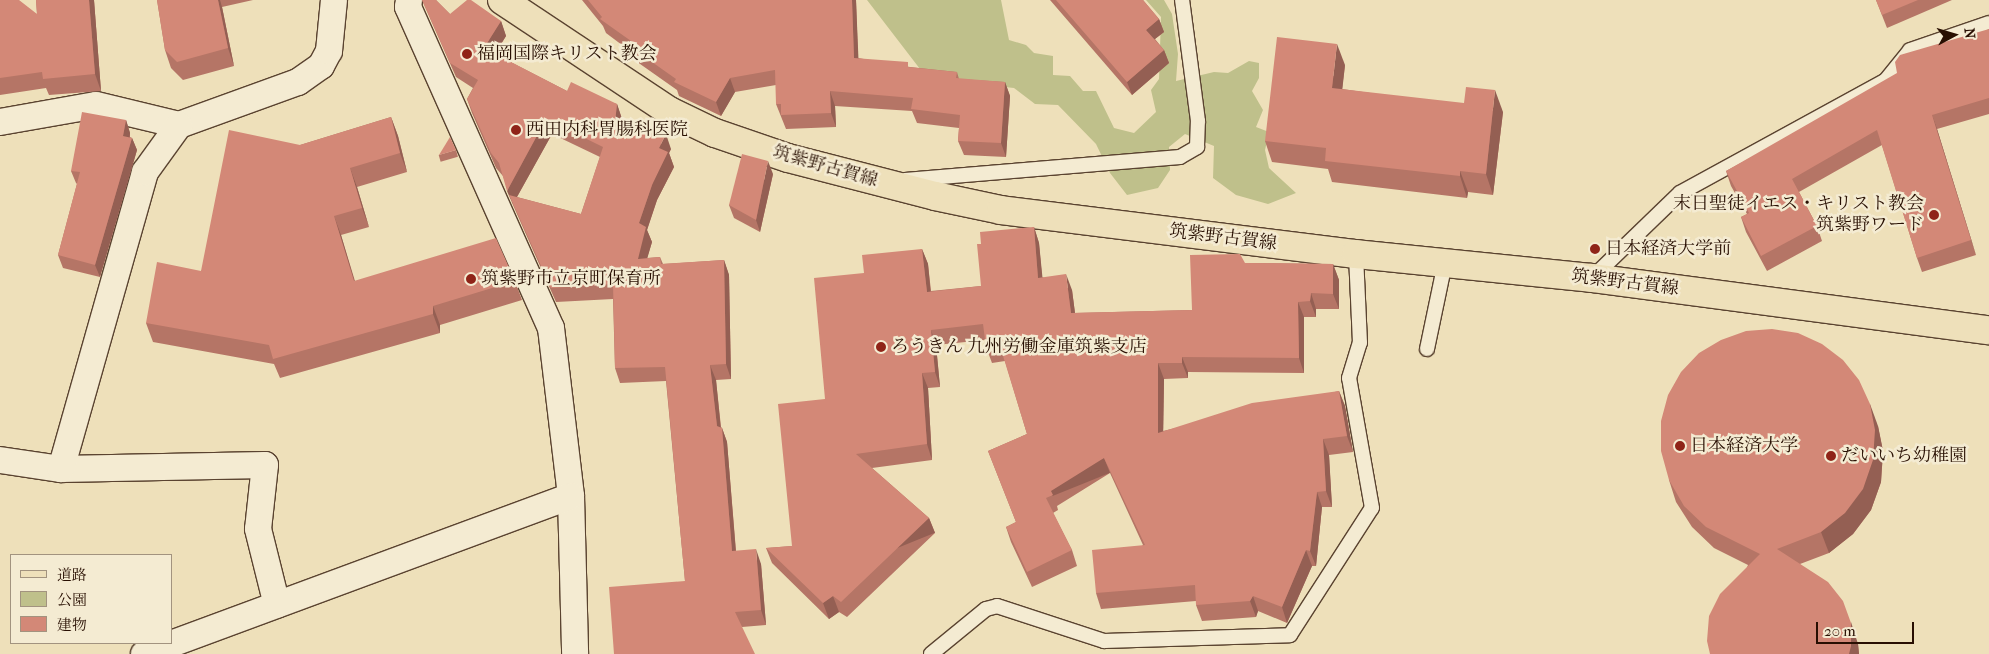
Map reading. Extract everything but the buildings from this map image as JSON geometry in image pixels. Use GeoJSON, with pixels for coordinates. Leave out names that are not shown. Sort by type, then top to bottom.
{"type":"FeatureCollection","features":[{"type":"Feature","properties":{"kind":"main road","name":"筑紫野古賀線"},"geometry":{"type":"LineString","coordinates":[[502,0],[669,111],[716,133],[879,183],[1000,210],[1356,254],[1592,278],[1989,330]]}},
{"type":"Feature","properties":{"kind":"street"},"geometry":{"type":"LineString","coordinates":[[61,469],[145,172],[179,125],[310,76],[329,51],[334,0]]}},
{"type":"Feature","properties":{"kind":"street"},"geometry":{"type":"LineString","coordinates":[[409,0],[408,7],[551,328],[571,496],[575,654]]}},
{"type":"Feature","properties":{"kind":"street"},"geometry":{"type":"LineString","coordinates":[[0,122],[96,105],[179,125]]}},
{"type":"Feature","properties":{"kind":"street"},"geometry":{"type":"LineString","coordinates":[[0,460],[61,469],[265,465],[258,530],[277,605]]}},
{"type":"Feature","properties":{"kind":"street"},"geometry":{"type":"LineString","coordinates":[[172,644],[571,496]]}},
{"type":"Feature","properties":{"kind":"street"},"geometry":{"type":"LineString","coordinates":[[144,654],[171,644]]}},
{"type":"Feature","properties":{"kind":"lane"},"geometry":{"type":"LineString","coordinates":[[879,183],[1180,157],[1196,147],[1198,121],[1182,0]]}},
{"type":"Feature","properties":{"kind":"lane"},"geometry":{"type":"LineString","coordinates":[[1592,278],[1680,193],[1886,80],[1910,50],[1989,22]]}},
{"type":"Feature","properties":{"kind":"lane"},"geometry":{"type":"LineString","coordinates":[[931,654],[986,608],[997,606],[1104,642],[1290,635],[1372,508],[1349,378],[1360,343],[1356,254]]}},
{"type":"Feature","properties":{"kind":"lane"},"geometry":{"type":"LineString","coordinates":[[1427,349],[1445,263]]}},
{"type":"Feature","properties":{"kind":"green space"},"geometry":{"type":"Polygon","coordinates":[[[867,0],[1001,0],[1009,40],[1026,45],[1034,53],[1053,56],[1053,75],[1070,76],[1083,91],[1096,91],[1114,128],[1134,133],[1156,112],[1151,90],[1159,79],[1161,17],[1146,0],[1164,0],[1172,14],[1178,54],[1176,81],[1214,72],[1228,73],[1249,61],[1259,63],[1259,78],[1252,91],[1263,110],[1256,127],[1269,132],[1265,150],[1269,168],[1296,193],[1268,204],[1236,195],[1213,178],[1214,146],[1185,134],[1169,147],[1170,170],[1158,188],[1127,195],[1110,173],[1096,144],[1058,105],[1035,104],[1014,88],[966,83],[920,69],[867,0]]]}},
{"type":"Feature","properties":{"kind":"place","name":"福岡国際キリスト教会"},"geometry":{"type":"Point","coordinates":[467,54]}},
{"type":"Feature","properties":{"kind":"place","name":"西田内科胃腸科医院"},"geometry":{"type":"Point","coordinates":[516,130]}},
{"type":"Feature","properties":{"kind":"place","name":"末日聖徒イエス・キリスト教会 筑紫野ワード"},"geometry":{"type":"Point","coordinates":[1934,215]}},
{"type":"Feature","properties":{"kind":"place","name":"日本経済大学前"},"geometry":{"type":"Point","coordinates":[1595,249]}},
{"type":"Feature","properties":{"kind":"place","name":"筑紫野市立京町保育所"},"geometry":{"type":"Point","coordinates":[471,279]}},
{"type":"Feature","properties":{"kind":"place","name":"ろうきん 九州労働金庫筑紫支店"},"geometry":{"type":"Point","coordinates":[881,347]}},
{"type":"Feature","properties":{"kind":"place","name":"日本経済大学"},"geometry":{"type":"Point","coordinates":[1680,446]}},
{"type":"Feature","properties":{"kind":"place","name":"だいいち幼稚園"},"geometry":{"type":"Point","coordinates":[1831,456]}}]}
